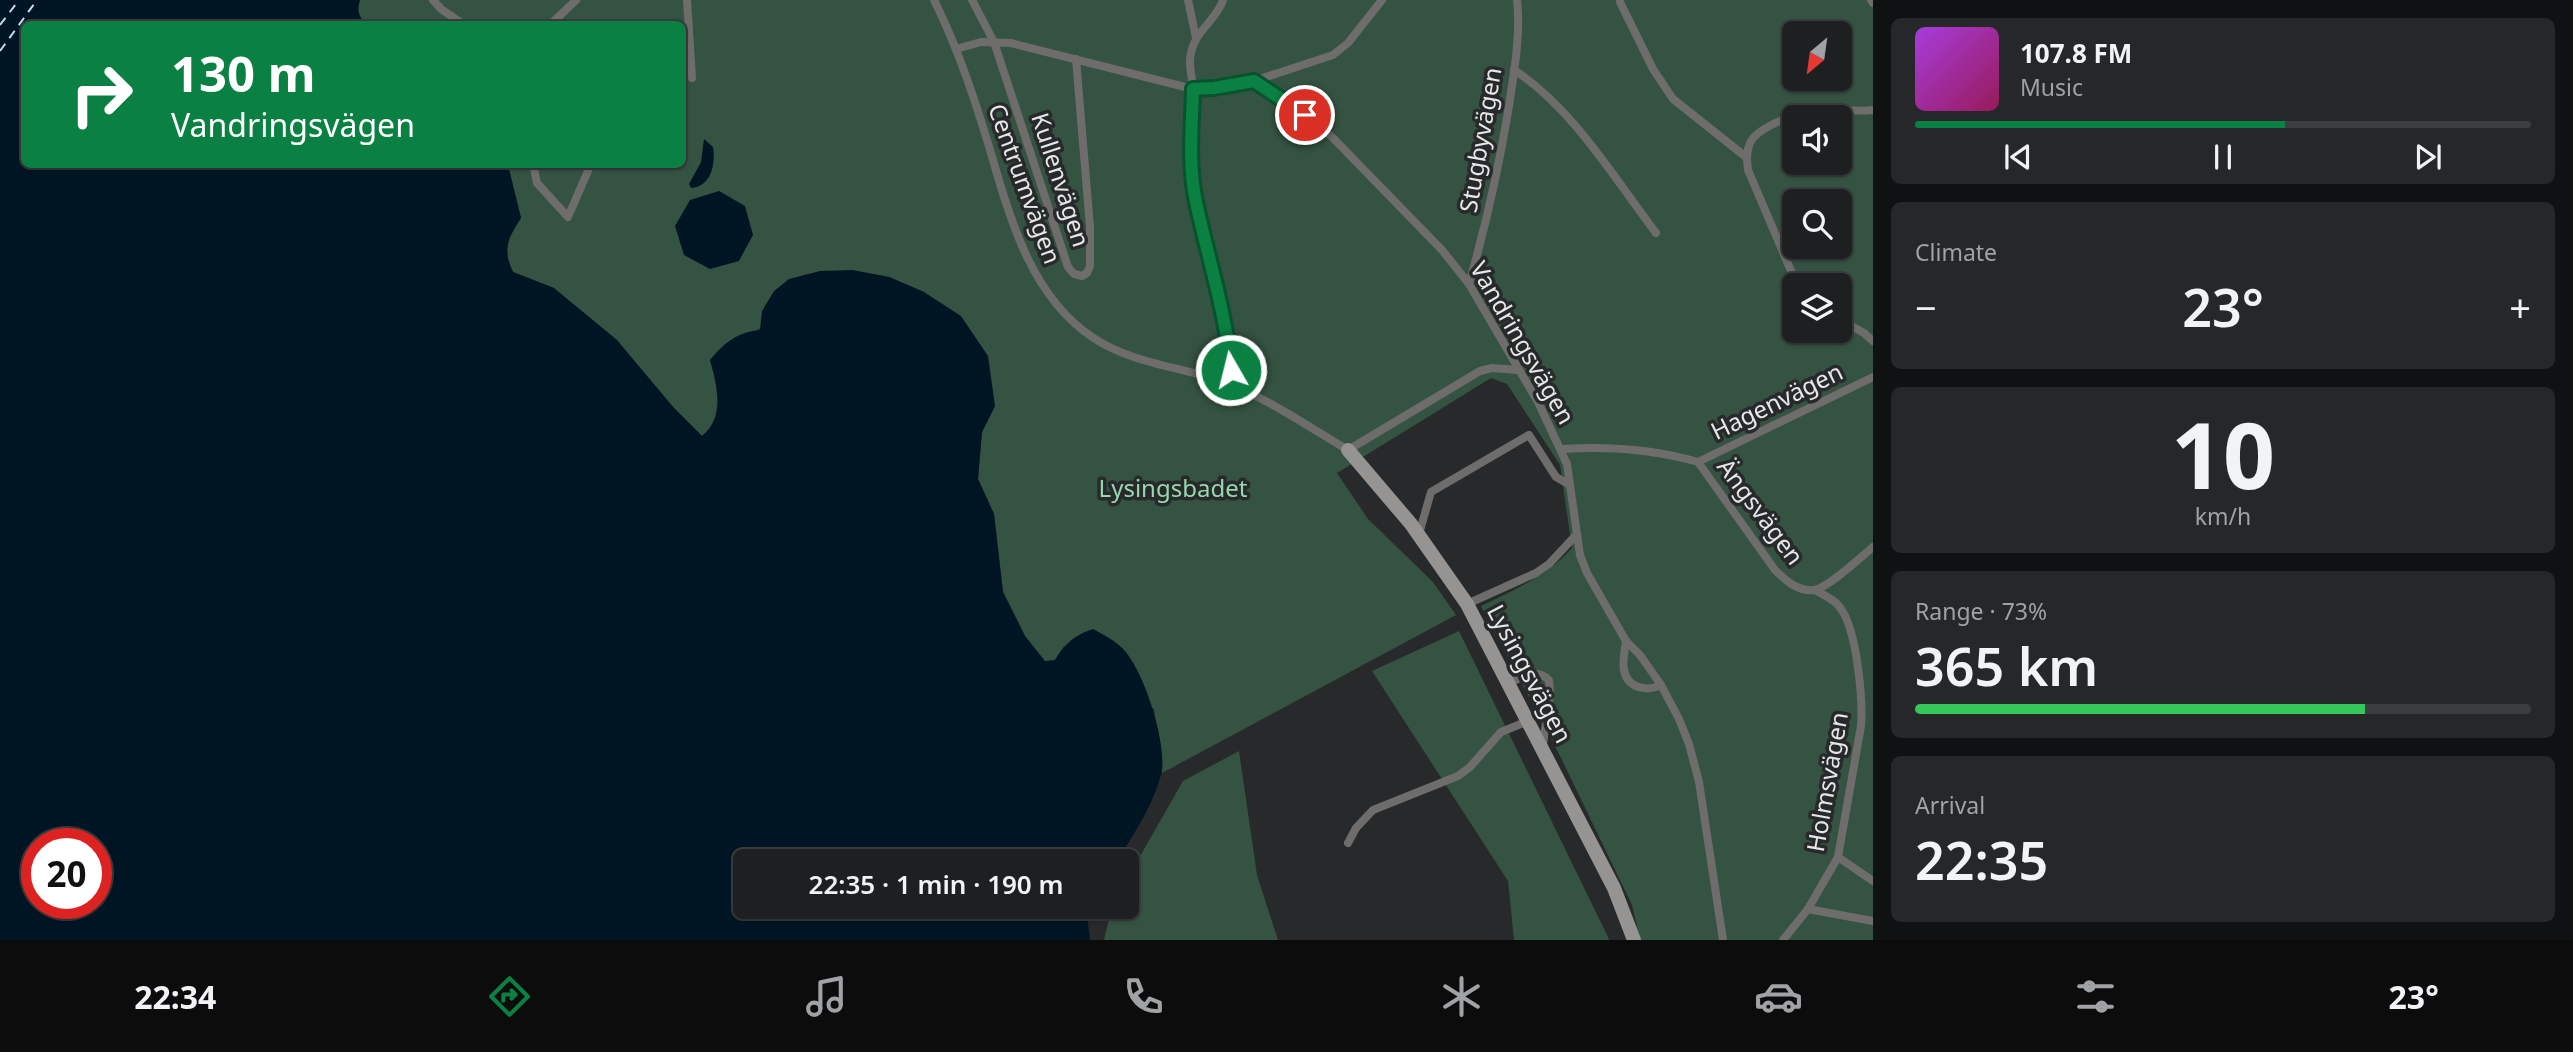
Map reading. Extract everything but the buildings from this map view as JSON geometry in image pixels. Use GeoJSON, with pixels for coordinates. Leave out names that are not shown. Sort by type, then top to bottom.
{"type":"FeatureCollection","features":[{"type":"Feature","properties":{"kind":"street","name":"Lysingsvägen"},"geometry":{"type":"LineString","coordinates":[[1348,450],[1419,534],[1467,604],[1614,888],[1634,940]]}},
{"type":"Feature","properties":{"kind":"lane"},"geometry":{"type":"LineString","coordinates":[[433,0],[459,21]]}},
{"type":"Feature","properties":{"kind":"lane"},"geometry":{"type":"LineString","coordinates":[[554,21],[576,0]]}},
{"type":"Feature","properties":{"kind":"lane"},"geometry":{"type":"LineString","coordinates":[[687,0],[692,78]]}},
{"type":"Feature","properties":{"kind":"lane","name":"Centrumvägen"},"geometry":{"type":"LineString","coordinates":[[934,0],[956,49],[998,184],[1033,269],[1054,303],[1093,338],[1131,356],[1230,384],[1264,400],[1348,450]]}},
{"type":"Feature","properties":{"kind":"lane","name":"Kullenvägen"},"geometry":{"type":"LineString","coordinates":[[972,0],[995,42],[1068,267],[1074,274],[1082,276],[1090,266],[1090,227],[1076,59]]}},
{"type":"Feature","properties":{"kind":"lane"},"geometry":{"type":"LineString","coordinates":[[1188,0],[1196,38],[1189,64],[1193,89],[1191,147],[1195,199],[1209,250],[1230,352],[1230,384]]}},
{"type":"Feature","properties":{"kind":"lane"},"geometry":{"type":"LineString","coordinates":[[1196,38],[1211,23],[1223,0]]}},
{"type":"Feature","properties":{"kind":"lane"},"geometry":{"type":"LineString","coordinates":[[956,49],[981,42],[1011,43],[1193,89],[1214,88],[1254,81],[1333,55],[1348,43],[1382,0]]}},
{"type":"Feature","properties":{"kind":"lane","name":"Stugbyvägen"},"geometry":{"type":"LineString","coordinates":[[1469,284],[1497,176],[1514,70],[1519,19],[1517,0]]}},
{"type":"Feature","properties":{"kind":"lane"},"geometry":{"type":"LineString","coordinates":[[1620,2],[1653,69],[1673,99],[1746,157]]}},
{"type":"Feature","properties":{"kind":"lane"},"geometry":{"type":"LineString","coordinates":[[1514,70],[1547,94],[1656,233]]}},
{"type":"Feature","properties":{"kind":"lane","name":"Vandringsvägen"},"geometry":{"type":"LineString","coordinates":[[1254,81],[1305,115],[1333,138],[1442,250],[1469,284],[1562,449],[1580,555],[1587,573],[1626,641],[1640,655],[1661,685],[1684,731],[1699,782],[1723,940]]}},
{"type":"Feature","properties":{"kind":"lane"},"geometry":{"type":"LineString","coordinates":[[1792,273],[1748,170],[1746,157],[1754,137],[1793,116],[1815,111],[1873,110]]}},
{"type":"Feature","properties":{"kind":"lane"},"geometry":{"type":"LineString","coordinates":[[534,168],[537,183],[568,217],[589,168]]}},
{"type":"Feature","properties":{"kind":"lane","name":"Hagenvägen"},"geometry":{"type":"LineString","coordinates":[[1852,326],[1872,336]]}},
{"type":"Feature","properties":{"kind":"lane"},"geometry":{"type":"LineString","coordinates":[[1348,450],[1480,371],[1492,368],[1518,370]]}},
{"type":"Feature","properties":{"kind":"lane","name":"Hagenvägen"},"geometry":{"type":"LineString","coordinates":[[1698,462],[1873,377]]}},
{"type":"Feature","properties":{"kind":"lane"},"geometry":{"type":"LineString","coordinates":[[1419,534],[1431,492],[1529,435],[1556,477],[1570,485]]}},
{"type":"Feature","properties":{"kind":"lane","name":"Ängsvägen"},"geometry":{"type":"LineString","coordinates":[[1562,449],[1602,447],[1650,451],[1698,462],[1775,570],[1788,582],[1801,588],[1815,590],[1838,576],[1873,547]]}},
{"type":"Feature","properties":{"kind":"lane"},"geometry":{"type":"LineString","coordinates":[[1467,604],[1536,573],[1549,564],[1577,534]]}},
{"type":"Feature","properties":{"kind":"lane","name":"Holmsvägen"},"geometry":{"type":"LineString","coordinates":[[1783,940],[1808,909],[1838,857],[1861,726],[1862,709],[1854,645],[1847,620],[1840,606],[1815,590]]}},
{"type":"Feature","properties":{"kind":"lane"},"geometry":{"type":"LineString","coordinates":[[1626,641],[1626,676],[1636,687],[1643,690],[1661,685]]}},
{"type":"Feature","properties":{"kind":"lane"},"geometry":{"type":"LineString","coordinates":[[1509,683],[1532,673],[1544,675],[1549,680],[1550,692],[1542,748]]}},
{"type":"Feature","properties":{"kind":"lane"},"geometry":{"type":"LineString","coordinates":[[1348,842],[1356,828],[1373,810],[1458,776],[1470,767],[1501,732],[1528,720]]}},
{"type":"Feature","properties":{"kind":"lane"},"geometry":{"type":"LineString","coordinates":[[1838,857],[1873,881]]}},
{"type":"Feature","properties":{"kind":"lane"},"geometry":{"type":"LineString","coordinates":[[1808,909],[1873,921]]}},
{"type":"Feature","properties":{"kind":"green space","name":"Lysingsbadet"},"geometry":{"type":"Polygon","coordinates":[[[360,0],[1873,0],[1873,940],[1640,940],[1632,905],[1560,756],[1481,606],[1552,567],[1572,548],[1560,465],[1507,384],[1491,378],[1337,473],[1368,519],[1433,582],[1456,615],[1162,773],[1154,709],[1064,646],[1055,660],[1045,662],[1025,636],[1003,592],[994,514],[978,479],[982,432],[995,406],[924,292],[889,277],[852,270],[710,360],[717,390],[716,410],[714,420],[702,436],[554,288],[513,272],[507,250],[521,218],[509,168],[686,168],[686,21],[363,21],[357,9],[360,0]]]}},
{"type":"Feature","properties":{"kind":"green space"},"geometry":{"type":"Polygon","coordinates":[[[1459,631],[1609,940],[1514,940],[1508,881],[1372,671],[1459,631]]]}},
{"type":"Feature","properties":{"kind":"green space"},"geometry":{"type":"Polygon","coordinates":[[[1239,751],[1257,875],[1278,940],[1104,940],[1109,919],[1139,919],[1139,858],[1183,781],[1239,751]]]}},
{"type":"Feature","properties":{"kind":"water"},"geometry":{"type":"Polygon","coordinates":[[[0,0],[360,0],[359,14],[364,21],[21,21],[21,168],[509,168],[521,218],[507,250],[513,272],[554,288],[617,340],[674,408],[702,436],[710,429],[717,410],[717,390],[710,360],[732,339],[760,330],[762,311],[774,291],[789,279],[820,271],[852,270],[889,277],[924,292],[961,316],[988,356],[995,406],[982,432],[978,479],[994,514],[1003,592],[1025,636],[1045,661],[1055,660],[1071,641],[1093,629],[1117,643],[1129,656],[1145,688],[1158,727],[1162,762],[1161,775],[1153,798],[1124,849],[733,849],[733,919],[1087,919],[1090,940],[0,940],[0,0]]]}},
{"type":"Feature","properties":{"kind":"water"},"geometry":{"type":"Polygon","coordinates":[[[704,139],[713,147],[713,167],[703,184],[691,188],[689,184],[701,162],[704,139]]]}},
{"type":"Feature","properties":{"kind":"water"},"geometry":{"type":"Polygon","coordinates":[[[719,191],[745,206],[753,235],[739,261],[710,269],[684,255],[675,226],[690,200],[719,191]]]}},
{"type":"Feature","properties":{"kind":"ferry route"},"geometry":{"type":"LineString","coordinates":[[0,25],[19,0]]}},
{"type":"Feature","properties":{"kind":"ferry route"},"geometry":{"type":"LineString","coordinates":[[22,21],[37,0]]}},
{"type":"Feature","properties":{"kind":"ferry route"},"geometry":{"type":"LineString","coordinates":[[0,51],[21,22]]}},
{"type":"Feature","properties":{"kind":"route"},"geometry":{"type":"LineString","coordinates":[[1231,370],[1230,352],[1209,250],[1195,199],[1191,147],[1193,89],[1254,81],[1305,115]]}}]}
